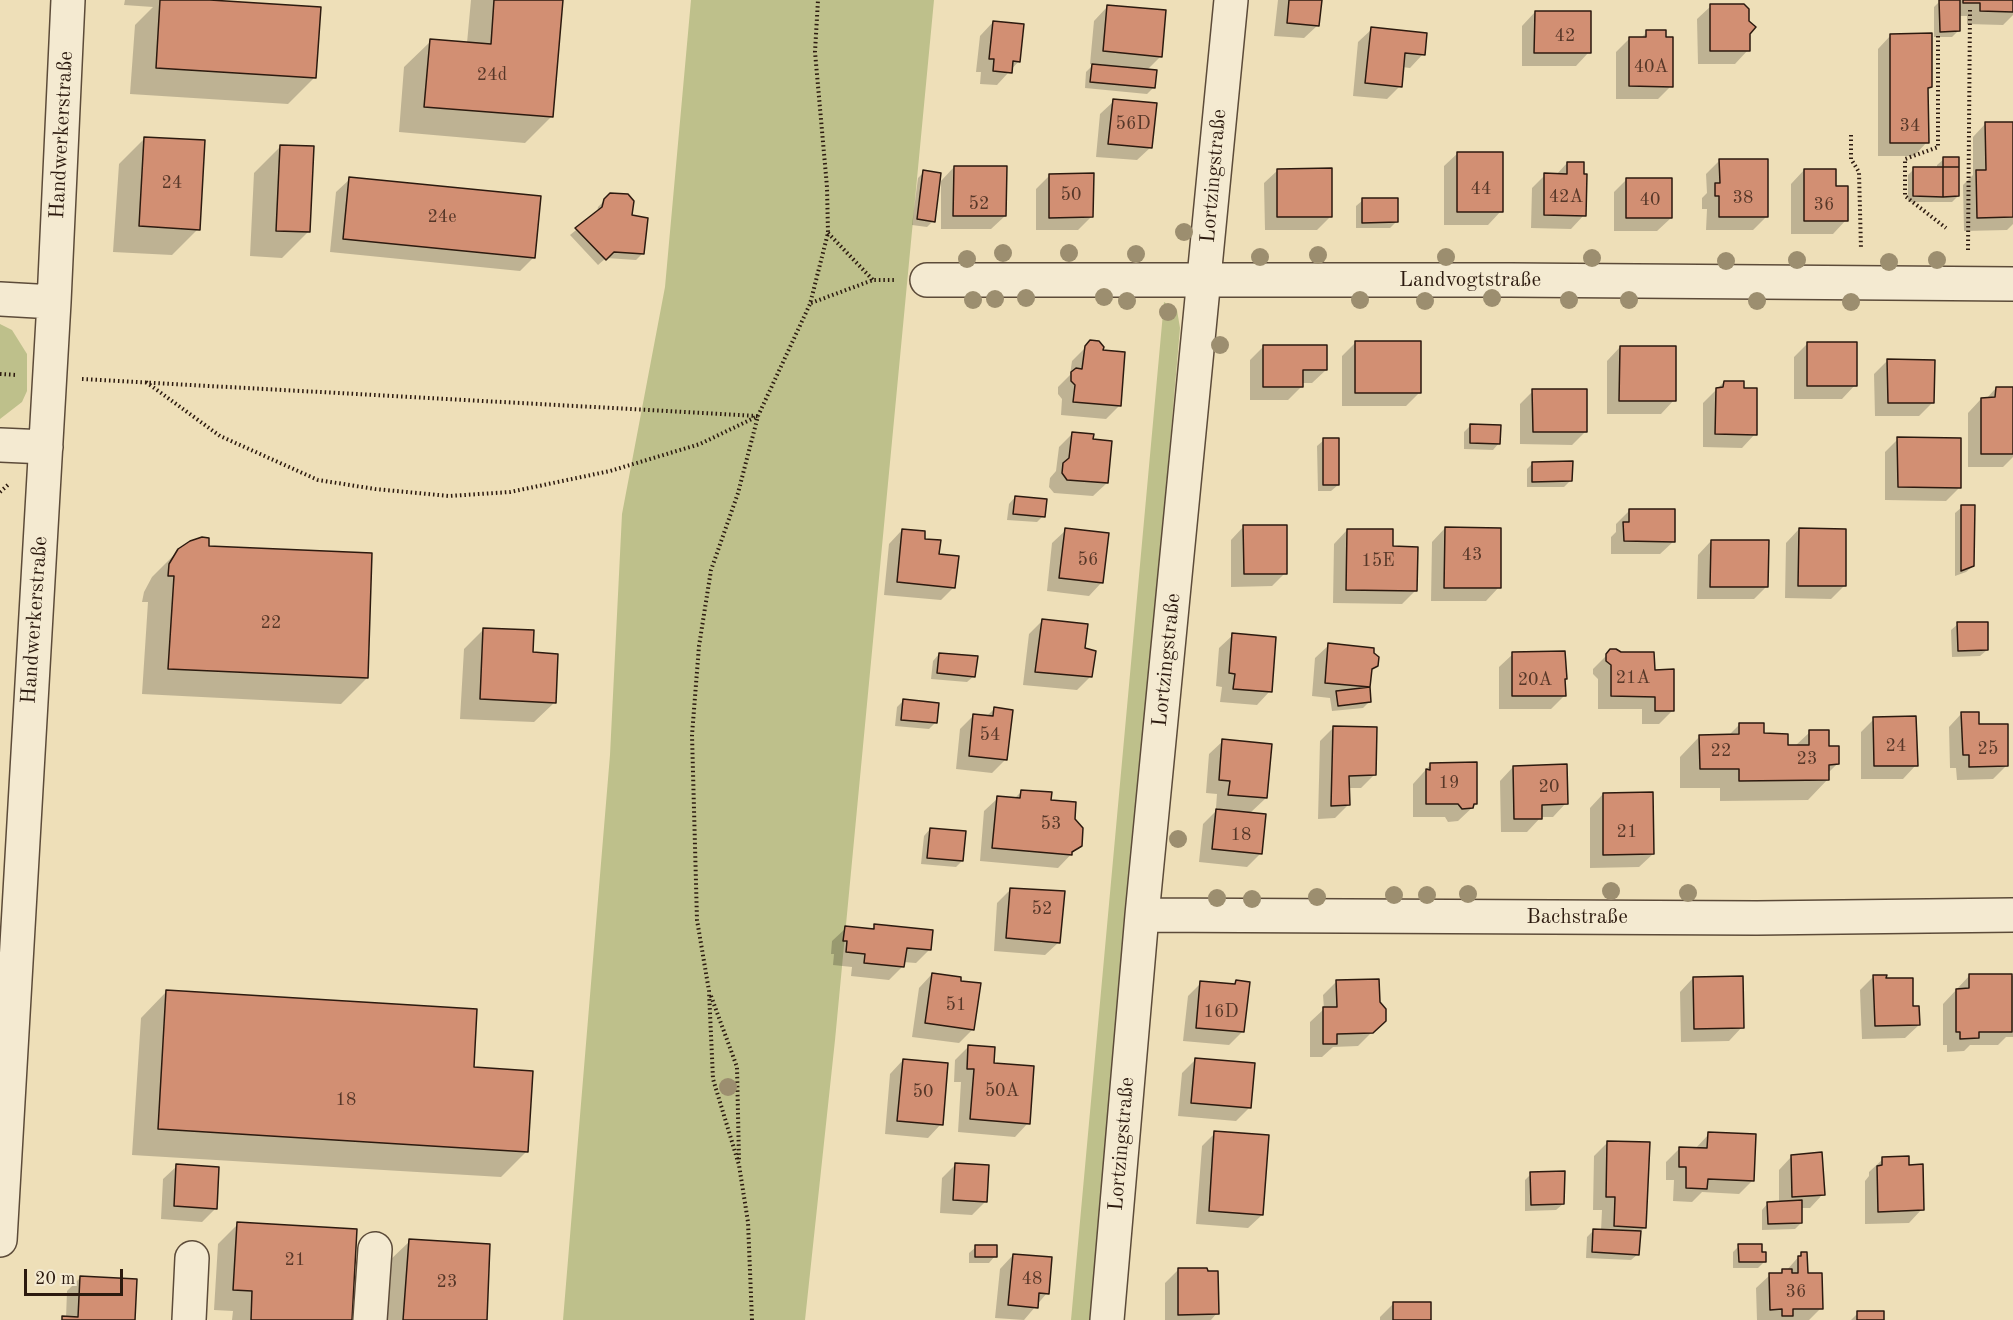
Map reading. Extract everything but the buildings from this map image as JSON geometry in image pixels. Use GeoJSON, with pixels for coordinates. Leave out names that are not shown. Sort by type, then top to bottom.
{"type":"FeatureCollection","features":[{"type":"Feature","properties":{"kind":"street","name":"Handwerkerstraße"},"geometry":{"type":"LineString","coordinates":[[0,1240],[46,447],[69,0]]}},
{"type":"Feature","properties":{"kind":"street","name":"Lortzingstraße"},"geometry":{"type":"LineString","coordinates":[[1107,1320],[1142,915],[1231,0]]}},
{"type":"Feature","properties":{"kind":"street","name":"Landvogtstraße"},"geometry":{"type":"LineString","coordinates":[[927,280],[2013,284]]}},
{"type":"Feature","properties":{"kind":"street"},"geometry":{"type":"LineString","coordinates":[[0,299],[54,302]]}},
{"type":"Feature","properties":{"kind":"street"},"geometry":{"type":"LineString","coordinates":[[0,445],[46,447]]}},
{"type":"Feature","properties":{"kind":"street","name":"Bachstraße"},"geometry":{"type":"LineString","coordinates":[[1142,915],[1757,918],[2013,915]]}},
{"type":"Feature","properties":{"kind":"street"},"geometry":{"type":"LineString","coordinates":[[370,1320],[375,1249]]}},
{"type":"Feature","properties":{"kind":"street"},"geometry":{"type":"LineString","coordinates":[[189,1320],[192,1258]]}},
{"type":"Feature","properties":{"kind":"path"},"geometry":{"type":"LineString","coordinates":[[739,1165],[713,1079],[709,991],[697,920],[692,735],[699,646],[711,570],[738,493],[758,416],[810,304],[828,233],[827,187],[815,52],[818,0]]}},
{"type":"Feature","properties":{"kind":"path"},"geometry":{"type":"LineString","coordinates":[[1968,284],[1970,10]]}},
{"type":"Feature","properties":{"kind":"path"},"geometry":{"type":"LineString","coordinates":[[1938,36],[1938,147],[1905,159],[1905,196],[1946,228]]}},
{"type":"Feature","properties":{"kind":"path"},"geometry":{"type":"LineString","coordinates":[[1851,135],[1851,159],[1859,172],[1862,283]]}},
{"type":"Feature","properties":{"kind":"path"},"geometry":{"type":"LineString","coordinates":[[828,233],[873,280]]}},
{"type":"Feature","properties":{"kind":"path"},"geometry":{"type":"LineString","coordinates":[[810,304],[873,280],[927,280]]}},
{"type":"Feature","properties":{"kind":"path"},"geometry":{"type":"LineString","coordinates":[[0,374],[16,375]]}},
{"type":"Feature","properties":{"kind":"path"},"geometry":{"type":"LineString","coordinates":[[74,379],[758,416]]}},
{"type":"Feature","properties":{"kind":"path"},"geometry":{"type":"LineString","coordinates":[[146,382],[220,436],[318,480],[375,489],[449,496],[510,492],[610,471],[700,444],[758,416]]}},
{"type":"Feature","properties":{"kind":"path"},"geometry":{"type":"LineString","coordinates":[[0,492],[9,484]]}},
{"type":"Feature","properties":{"kind":"path"},"geometry":{"type":"LineString","coordinates":[[709,991],[737,1067],[739,1165],[748,1222],[752,1320]]}},
{"type":"Feature","properties":{"kind":"green space"},"geometry":{"type":"Polygon","coordinates":[[[691,0],[934,0],[835,1040],[805,1320],[563,1320],[610,755],[622,514],[665,287],[691,0]]]}},
{"type":"Feature","properties":{"kind":"green space"},"geometry":{"type":"Polygon","coordinates":[[[1164,302],[1177,310],[1180,328],[1094,1320],[1071,1320],[1164,302]]]}},
{"type":"Feature","properties":{"kind":"green space"},"geometry":{"type":"Polygon","coordinates":[[[0,324],[12,330],[27,354],[27,391],[22,402],[0,419],[0,324]]]}}]}
